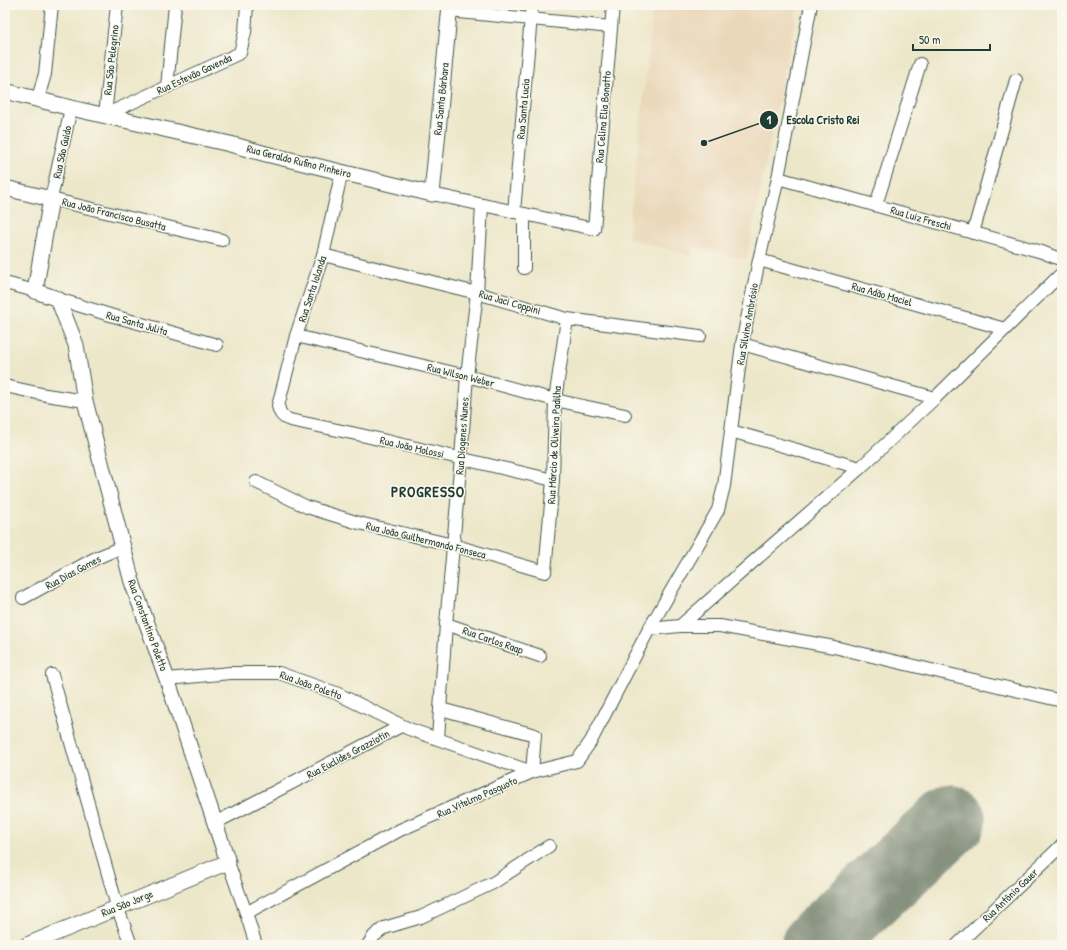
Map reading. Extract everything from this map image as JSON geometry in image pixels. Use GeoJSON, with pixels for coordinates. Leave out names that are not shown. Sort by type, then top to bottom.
{"type":"FeatureCollection","features":[{"type":"Feature","properties":{"kind":"street"},"geometry":{"type":"LineString","coordinates":[[38,98],[45,74],[52,5]]}},
{"type":"Feature","properties":{"kind":"street","name":"Rua São Pelegrino"},"geometry":{"type":"LineString","coordinates":[[105,115],[116,5]]}},
{"type":"Feature","properties":{"kind":"street"},"geometry":{"type":"LineString","coordinates":[[167,87],[175,5]]}},
{"type":"Feature","properties":{"kind":"street","name":"Rua Estevão Gavenda"},"geometry":{"type":"LineString","coordinates":[[105,115],[240,52],[245,32],[247,5]]}},
{"type":"Feature","properties":{"kind":"street","name":"Rua Santa Lucia"},"geometry":{"type":"LineString","coordinates":[[524,268],[519,213],[532,5]]}},
{"type":"Feature","properties":{"kind":"street","name":"Rua Celina Elia Bonatto"},"geometry":{"type":"LineString","coordinates":[[594,229],[613,5]]}},
{"type":"Feature","properties":{"kind":"street","name":"Rua Silvino Ambrósio"},"geometry":{"type":"LineString","coordinates":[[649,628],[718,510],[724,486],[742,344],[758,260],[778,178],[811,5]]}},
{"type":"Feature","properties":{"kind":"street"},"geometry":{"type":"LineString","coordinates":[[450,8],[531,19],[611,27]]}},
{"type":"Feature","properties":{"kind":"street","name":"Rua Santa Bárbara"},"geometry":{"type":"LineString","coordinates":[[432,194],[450,8]]}},
{"type":"Feature","properties":{"kind":"street"},"geometry":{"type":"LineString","coordinates":[[876,205],[920,64]]}},
{"type":"Feature","properties":{"kind":"street"},"geometry":{"type":"LineString","coordinates":[[973,232],[1016,80]]}},
{"type":"Feature","properties":{"kind":"street","name":"Rua Geraldo Rufino Pinheiro"},"geometry":{"type":"LineString","coordinates":[[5,90],[71,108],[482,206],[594,229]]}},
{"type":"Feature","properties":{"kind":"street","name":"Rua São Guido"},"geometry":{"type":"LineString","coordinates":[[35,291],[71,108]]}},
{"type":"Feature","properties":{"kind":"street","name":"Rua Santa Iolanda"},"geometry":{"type":"LineString","coordinates":[[278,406],[296,336],[323,255],[342,172]]}},
{"type":"Feature","properties":{"kind":"street","name":"Rua Luiz Freschi"},"geometry":{"type":"LineString","coordinates":[[778,178],[973,232],[1042,252],[1062,260]]}},
{"type":"Feature","properties":{"kind":"street","name":"Rua João Francisco Busatta"},"geometry":{"type":"LineString","coordinates":[[5,188],[222,240]]}},
{"type":"Feature","properties":{"kind":"street","name":"Rua Diogenes Nunes"},"geometry":{"type":"LineString","coordinates":[[438,738],[446,624],[467,376],[476,293],[482,206]]}},
{"type":"Feature","properties":{"kind":"street","name":"Rua Jaci Coppini"},"geometry":{"type":"LineString","coordinates":[[323,255],[476,293],[567,319],[700,336]]}},
{"type":"Feature","properties":{"kind":"street","name":"Rua Adão Maciel"},"geometry":{"type":"LineString","coordinates":[[758,260],[1005,329]]}},
{"type":"Feature","properties":{"kind":"street"},"geometry":{"type":"LineString","coordinates":[[680,626],[860,468],[935,398],[1062,273]]}},
{"type":"Feature","properties":{"kind":"street"},"geometry":{"type":"LineString","coordinates":[[5,283],[58,299]]}},
{"type":"Feature","properties":{"kind":"street","name":"Rua Santa Julita"},"geometry":{"type":"LineString","coordinates":[[58,299],[216,344]]}},
{"type":"Feature","properties":{"kind":"street","name":"Rua Constantino Poletto"},"geometry":{"type":"LineString","coordinates":[[58,299],[76,345],[86,400],[132,582],[168,680],[256,945]]}},
{"type":"Feature","properties":{"kind":"street","name":"Rua Márcio de Oliveira Padilha"},"geometry":{"type":"LineString","coordinates":[[545,572],[553,480],[555,400],[567,319]]}},
{"type":"Feature","properties":{"kind":"street","name":"Rua Wilson Weber"},"geometry":{"type":"LineString","coordinates":[[296,336],[467,376],[555,400],[625,415]]}},
{"type":"Feature","properties":{"kind":"street"},"geometry":{"type":"LineString","coordinates":[[742,344],[935,398]]}},
{"type":"Feature","properties":{"kind":"street"},"geometry":{"type":"LineString","coordinates":[[5,386],[46,395],[86,400]]}},
{"type":"Feature","properties":{"kind":"street","name":"Rua João Molossi"},"geometry":{"type":"LineString","coordinates":[[278,406],[284,417],[290,420],[553,480]]}},
{"type":"Feature","properties":{"kind":"street"},"geometry":{"type":"LineString","coordinates":[[731,431],[860,468]]}},
{"type":"Feature","properties":{"kind":"street","name":"Rua João Guilhermando Fonseca"},"geometry":{"type":"LineString","coordinates":[[256,482],[307,507],[359,523],[453,546],[545,572]]}},
{"type":"Feature","properties":{"kind":"street","name":"Rua Dias Gomes"},"geometry":{"type":"LineString","coordinates":[[23,598],[94,559],[122,547]]}},
{"type":"Feature","properties":{"kind":"street","name":"Rua Carlos Raap"},"geometry":{"type":"LineString","coordinates":[[446,624],[540,656]]}},
{"type":"Feature","properties":{"kind":"street"},"geometry":{"type":"LineString","coordinates":[[649,628],[720,626],[834,647],[1062,701]]}},
{"type":"Feature","properties":{"kind":"street","name":"Rua Vitelmo Pasquoto"},"geometry":{"type":"LineString","coordinates":[[246,913],[400,830],[532,772],[577,761],[591,741],[649,628]]}},
{"type":"Feature","properties":{"kind":"street","name":"Rua João Poletto"},"geometry":{"type":"LineString","coordinates":[[168,680],[230,673],[279,673],[336,693],[401,726]]}},
{"type":"Feature","properties":{"kind":"street"},"geometry":{"type":"LineString","coordinates":[[52,675],[117,906],[131,945]]}},
{"type":"Feature","properties":{"kind":"street"},"geometry":{"type":"LineString","coordinates":[[441,709],[534,735],[532,772]]}},
{"type":"Feature","properties":{"kind":"street","name":"Rua Euclides Grazziotin"},"geometry":{"type":"LineString","coordinates":[[215,823],[401,726],[532,772]]}},
{"type":"Feature","properties":{"kind":"street","name":"Rua Antônio Gauer"},"geometry":{"type":"LineString","coordinates":[[957,945],[1062,845]]}},
{"type":"Feature","properties":{"kind":"street"},"geometry":{"type":"LineString","coordinates":[[368,945],[374,936],[384,928],[421,917],[493,883],[549,846]]}},
{"type":"Feature","properties":{"kind":"street","name":"Rua São Jorge"},"geometry":{"type":"LineString","coordinates":[[27,945],[117,906],[228,862]]}},
{"type":"Feature","properties":{"kind":"shaded area"},"geometry":{"type":"Polygon","coordinates":[[[653,5],[798,5],[746,260],[695,247],[692,256],[628,238],[653,5]]]}},
{"type":"Feature","properties":{"kind":"runway"},"geometry":{"type":"LineString","coordinates":[[816,945],[951,820]]}},
{"type":"Feature","properties":{"kind":"place","name":"Escola Cristo Rei"},"geometry":{"type":"Point","coordinates":[704,143]}},
{"type":"Feature","properties":{"kind":"district","name":"PROGRESSO"},"geometry":{"type":"Point","coordinates":[428,491]}}]}
